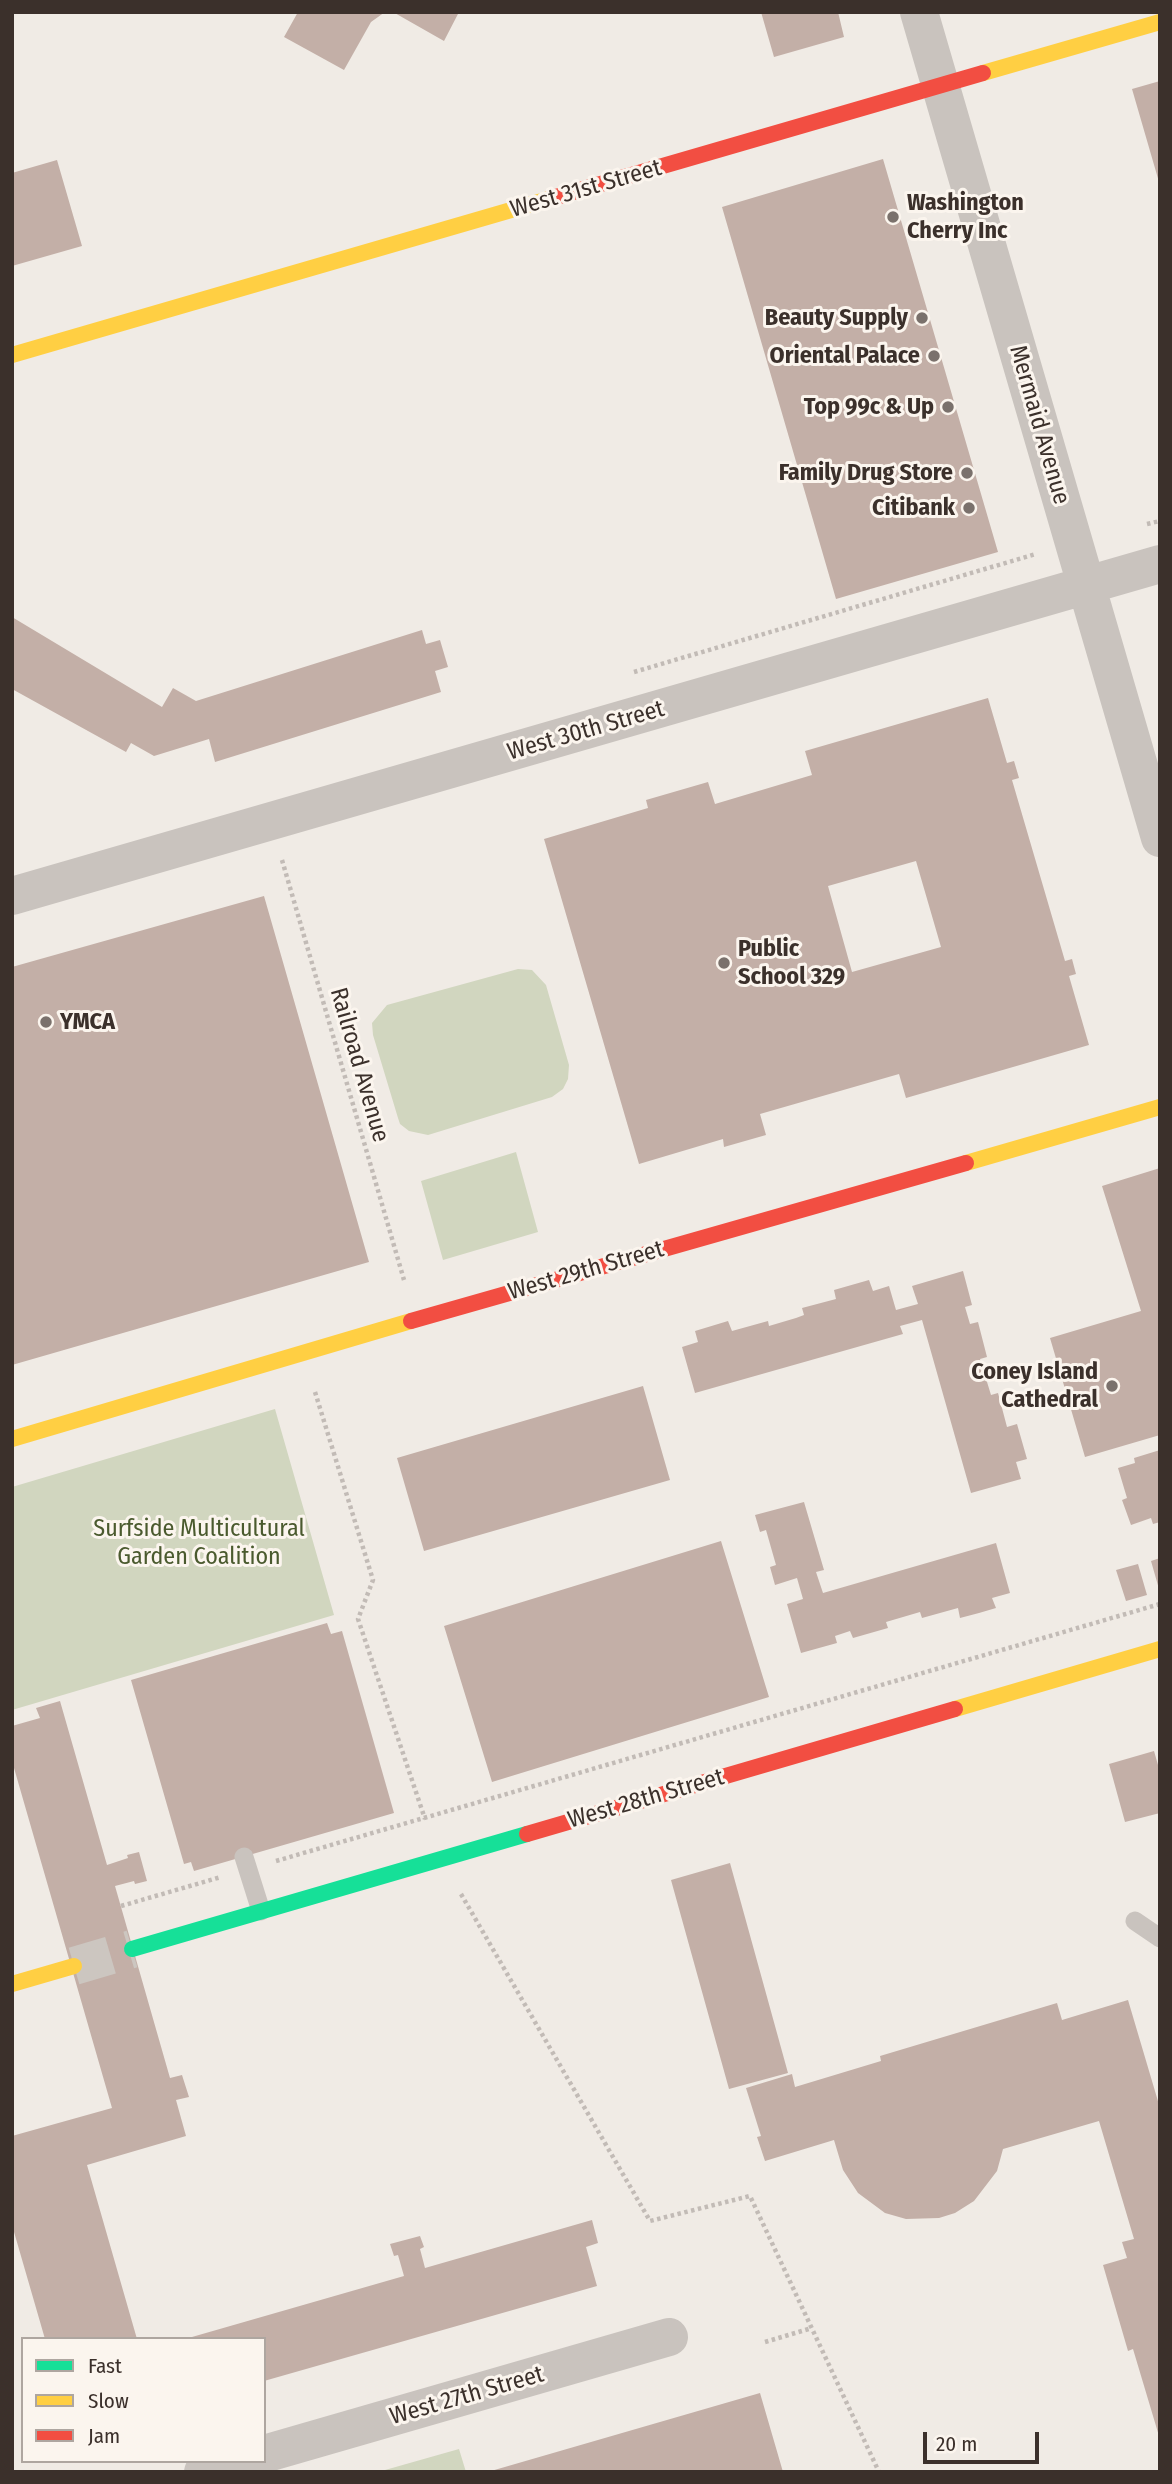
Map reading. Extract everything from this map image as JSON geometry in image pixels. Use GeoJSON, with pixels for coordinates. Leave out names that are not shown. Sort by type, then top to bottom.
{"type":"FeatureCollection","features":[{"type":"Feature","properties":{"kind":"street","name":"Mermaid Avenue"},"geometry":{"type":"LineString","coordinates":[[919,12],[1160,838]]}},
{"type":"Feature","properties":{"kind":"street","name":"West 31st Street"},"geometry":{"type":"LineString","coordinates":[[12,355],[1160,22]]}},
{"type":"Feature","properties":{"kind":"street","name":"West 30th Street"},"geometry":{"type":"LineString","coordinates":[[12,896],[1160,564]]}},
{"type":"Feature","properties":{"kind":"street","name":"West 29th Street"},"geometry":{"type":"LineString","coordinates":[[12,1438],[1160,1107]]}},
{"type":"Feature","properties":{"kind":"street","name":"West 28th Street"},"geometry":{"type":"LineString","coordinates":[[132,1949],[1160,1649]]}},
{"type":"Feature","properties":{"kind":"street"},"geometry":{"type":"LineString","coordinates":[[12,1984],[74,1966]]}},
{"type":"Feature","properties":{"kind":"street","name":"West 27th Street"},"geometry":{"type":"LineString","coordinates":[[266,2453],[669,2337]]}},
{"type":"Feature","properties":{"kind":"street"},"geometry":{"type":"LineString","coordinates":[[203,2472],[233,2463]]}},
{"type":"Feature","properties":{"kind":"lane"},"geometry":{"type":"LineString","coordinates":[[246,1863],[261,1911]]}},
{"type":"Feature","properties":{"kind":"lane"},"geometry":{"type":"LineString","coordinates":[[1135,1921],[1160,1938]]}},
{"type":"Feature","properties":{"kind":"path","name":"Railroad Avenue"},"geometry":{"type":"LineString","coordinates":[[282,860],[404,1280]]}},
{"type":"Feature","properties":{"kind":"path"},"geometry":{"type":"LineString","coordinates":[[315,1392],[373,1580],[358,1619],[439,1859]]}},
{"type":"Feature","properties":{"kind":"path"},"geometry":{"type":"LineString","coordinates":[[121,1906],[246,1863],[425,1819],[1160,1604]]}},
{"type":"Feature","properties":{"kind":"path"},"geometry":{"type":"LineString","coordinates":[[461,1895],[650,2221],[750,2196],[879,2472]]}},
{"type":"Feature","properties":{"kind":"path"},"geometry":{"type":"LineString","coordinates":[[765,2342],[812,2328]]}},
{"type":"Feature","properties":{"kind":"green space"},"geometry":{"type":"Polygon","coordinates":[[[518,969],[532,970],[546,985],[569,1065],[568,1079],[563,1089],[552,1097],[428,1135],[409,1131],[400,1124],[373,1035],[372,1023],[387,1005],[518,969]]]}},
{"type":"Feature","properties":{"kind":"green space"},"geometry":{"type":"Polygon","coordinates":[[[516,1152],[538,1232],[443,1260],[421,1181],[516,1152]]]}},
{"type":"Feature","properties":{"kind":"green space","name":"Surfside Multicultural Garden Coalition"},"geometry":{"type":"Polygon","coordinates":[[[275,1409],[334,1615],[12,1710],[12,1487],[275,1409]]]}},
{"type":"Feature","properties":{"kind":"green space"},"geometry":{"type":"Polygon","coordinates":[[[459,2449],[466,2472],[378,2472],[459,2449]]]}},
{"type":"Feature","properties":{"kind":"building"},"geometry":{"type":"Polygon","coordinates":[[[298,12],[385,12],[371,22],[344,70],[284,37],[298,12]]]}},
{"type":"Feature","properties":{"kind":"building"},"geometry":{"type":"Polygon","coordinates":[[[393,12],[459,12],[444,41],[393,12]]]}},
{"type":"Feature","properties":{"kind":"building"},"geometry":{"type":"Polygon","coordinates":[[[761,12],[838,12],[844,37],[774,57],[761,12]]]}},
{"type":"Feature","properties":{"kind":"building"},"geometry":{"type":"Polygon","coordinates":[[[1160,81],[1160,182],[1159,182],[1132,89],[1160,81]]]}},
{"type":"Feature","properties":{"kind":"building"},"geometry":{"type":"Polygon","coordinates":[[[883,159],[998,552],[836,599],[722,207],[883,159]]]}},
{"type":"Feature","properties":{"kind":"building"},"geometry":{"type":"Polygon","coordinates":[[[57,160],[82,246],[12,266],[12,173],[57,160]]]}},
{"type":"Feature","properties":{"kind":"building"},"geometry":{"type":"Polygon","coordinates":[[[12,617],[162,707],[173,688],[196,701],[422,630],[426,644],[440,640],[448,667],[435,671],[441,692],[215,762],[209,739],[154,756],[131,743],[126,752],[12,689],[12,617]]]}},
{"type":"Feature","properties":{"kind":"building"},"geometry":{"type":"Polygon","coordinates":[[[988,698],[1007,763],[1014,761],[1019,778],[1012,780],[1065,961],[1072,959],[1076,974],[1069,976],[1089,1045],[906,1098],[899,1074],[760,1114],[766,1135],[724,1147],[723,1139],[639,1164],[544,839],[648,808],[646,800],[708,782],[715,804],[812,775],[805,751],[988,698]],[[916,861],[828,886],[852,972],[941,947],[916,861]]]}},
{"type":"Feature","properties":{"kind":"building"},"geometry":{"type":"Polygon","coordinates":[[[264,896],[369,1262],[12,1365],[12,967],[264,896]]]}},
{"type":"Feature","properties":{"kind":"building","name":"Coney Island Cathedral"},"geometry":{"type":"Polygon","coordinates":[[[1160,1168],[1160,1435],[1085,1457],[1050,1338],[1141,1311],[1102,1186],[1160,1168]]]}},
{"type":"Feature","properties":{"kind":"building"},"geometry":{"type":"Polygon","coordinates":[[[963,1271],[972,1305],[965,1307],[970,1324],[978,1322],[987,1357],[980,1359],[991,1395],[998,1393],[1007,1427],[1017,1424],[1027,1459],[1016,1462],[1021,1479],[971,1493],[922,1320],[900,1326],[903,1334],[695,1393],[682,1347],[698,1342],[695,1331],[728,1321],[732,1331],[768,1321],[769,1326],[804,1315],[802,1308],[836,1299],[834,1290],[869,1280],[873,1291],[889,1286],[896,1310],[918,1304],[912,1286],[963,1271]]]}},
{"type":"Feature","properties":{"kind":"building"},"geometry":{"type":"Polygon","coordinates":[[[643,1386],[670,1480],[424,1551],[397,1458],[643,1386]]]}},
{"type":"Feature","properties":{"kind":"building"},"geometry":{"type":"Polygon","coordinates":[[[1160,1450],[1160,1522],[1153,1524],[1151,1518],[1131,1525],[1122,1500],[1127,1498],[1118,1468],[1135,1463],[1134,1458],[1160,1450]]]}},
{"type":"Feature","properties":{"kind":"building"},"geometry":{"type":"Polygon","coordinates":[[[804,1502],[824,1570],[816,1572],[823,1593],[996,1543],[1010,1593],[992,1598],[996,1608],[979,1613],[960,1618],[958,1608],[922,1618],[920,1612],[886,1622],[888,1628],[853,1638],[850,1631],[835,1636],[837,1643],[801,1653],[787,1604],[803,1599],[797,1578],[775,1585],[770,1567],[776,1565],[766,1530],[760,1532],[755,1515],[804,1502]]]}},
{"type":"Feature","properties":{"kind":"building"},"geometry":{"type":"Polygon","coordinates":[[[721,1541],[769,1697],[492,1782],[444,1626],[721,1541]]]}},
{"type":"Feature","properties":{"kind":"building"},"geometry":{"type":"Polygon","coordinates":[[[1160,1558],[1160,1588],[1159,1589],[1151,1561],[1160,1558]]]}},
{"type":"Feature","properties":{"kind":"building"},"geometry":{"type":"Polygon","coordinates":[[[1138,1564],[1147,1595],[1126,1601],[1116,1570],[1138,1564]]]}},
{"type":"Feature","properties":{"kind":"building"},"geometry":{"type":"Polygon","coordinates":[[[327,1623],[331,1634],[342,1631],[394,1813],[194,1871],[191,1862],[184,1864],[131,1680],[327,1623]]]}},
{"type":"Feature","properties":{"kind":"building"},"geometry":{"type":"Polygon","coordinates":[[[60,1701],[107,1865],[139,1852],[147,1881],[115,1886],[170,2078],[182,2075],[189,2097],[176,2100],[186,2136],[87,2165],[136,2337],[44,2337],[12,2225],[12,2136],[112,2108],[12,1761],[12,1726],[40,1718],[36,1708],[60,1701]]]}},
{"type":"Feature","properties":{"kind":"building"},"geometry":{"type":"Polygon","coordinates":[[[1154,1751],[1160,1772],[1160,1813],[1125,1822],[1109,1764],[1154,1751]]]}},
{"type":"Feature","properties":{"kind":"building"},"geometry":{"type":"Polygon","coordinates":[[[730,1863],[788,2073],[729,2089],[671,1880],[730,1863]]]}},
{"type":"Feature","properties":{"kind":"building"},"geometry":{"type":"Polygon","coordinates":[[[1128,2000],[1160,2108],[1159,2436],[1133,2349],[1128,2351],[1103,2265],[1127,2258],[1122,2242],[1134,2239],[1099,2121],[1003,2149],[997,2171],[974,2201],[955,2213],[939,2218],[906,2219],[885,2213],[858,2193],[843,2170],[834,2140],[765,2161],[757,2137],[761,2136],[746,2088],[792,2074],[795,2087],[881,2061],[880,2056],[1057,2003],[1062,2020],[1128,2000]]]}},
{"type":"Feature","properties":{"kind":"building"},"geometry":{"type":"Polygon","coordinates":[[[592,2220],[598,2243],[586,2247],[597,2286],[266,2380],[266,2337],[192,2337],[404,2276],[398,2255],[394,2256],[390,2244],[420,2236],[424,2247],[420,2249],[425,2268],[592,2220]]]}},
{"type":"Feature","properties":{"kind":"building"},"geometry":{"type":"Polygon","coordinates":[[[760,2393],[783,2472],[491,2472],[491,2471],[760,2393]]]}},
{"type":"Feature","properties":{"kind":"tunnel"},"geometry":{"type":"LineString","coordinates":[[74,1966],[132,1949]]}},
{"type":"Feature","properties":{"kind":"traffic: fast"},"geometry":{"type":"LineString","coordinates":[[132,1949],[527,1834]]}},
{"type":"Feature","properties":{"kind":"traffic: slow"},"geometry":{"type":"LineString","coordinates":[[983,73],[1160,22]]}},
{"type":"Feature","properties":{"kind":"traffic: slow"},"geometry":{"type":"LineString","coordinates":[[12,355],[549,199]]}},
{"type":"Feature","properties":{"kind":"traffic: slow"},"geometry":{"type":"LineString","coordinates":[[966,1163],[1160,1107]]}},
{"type":"Feature","properties":{"kind":"traffic: slow"},"geometry":{"type":"LineString","coordinates":[[12,1439],[411,1321]]}},
{"type":"Feature","properties":{"kind":"traffic: slow"},"geometry":{"type":"LineString","coordinates":[[955,1709],[1160,1649]]}},
{"type":"Feature","properties":{"kind":"traffic: slow"},"geometry":{"type":"LineString","coordinates":[[12,1984],[74,1966]]}},
{"type":"Feature","properties":{"kind":"traffic: jam"},"geometry":{"type":"LineString","coordinates":[[549,199],[983,73]]}},
{"type":"Feature","properties":{"kind":"traffic: jam"},"geometry":{"type":"LineString","coordinates":[[411,1321],[966,1163]]}},
{"type":"Feature","properties":{"kind":"traffic: jam"},"geometry":{"type":"LineString","coordinates":[[527,1834],[955,1709]]}},
{"type":"Feature","properties":{"kind":"place","name":"Washington Cherry Inc"},"geometry":{"type":"Point","coordinates":[893,217]}},
{"type":"Feature","properties":{"kind":"place","name":"Beauty Supply"},"geometry":{"type":"Point","coordinates":[922,318]}},
{"type":"Feature","properties":{"kind":"place","name":"Oriental Palace"},"geometry":{"type":"Point","coordinates":[934,356]}},
{"type":"Feature","properties":{"kind":"place","name":"Top 99c & Up"},"geometry":{"type":"Point","coordinates":[948,407]}},
{"type":"Feature","properties":{"kind":"place","name":"Family Drug Store"},"geometry":{"type":"Point","coordinates":[967,473]}},
{"type":"Feature","properties":{"kind":"place","name":"Citibank"},"geometry":{"type":"Point","coordinates":[969,508]}},
{"type":"Feature","properties":{"kind":"place","name":"Public School 329"},"geometry":{"type":"Point","coordinates":[724,963]}},
{"type":"Feature","properties":{"kind":"place","name":"YMCA"},"geometry":{"type":"Point","coordinates":[46,1022]}},
{"type":"Feature","properties":{"kind":"place","name":"Coney Island Cathedral"},"geometry":{"type":"Point","coordinates":[1112,1386]}}]}
